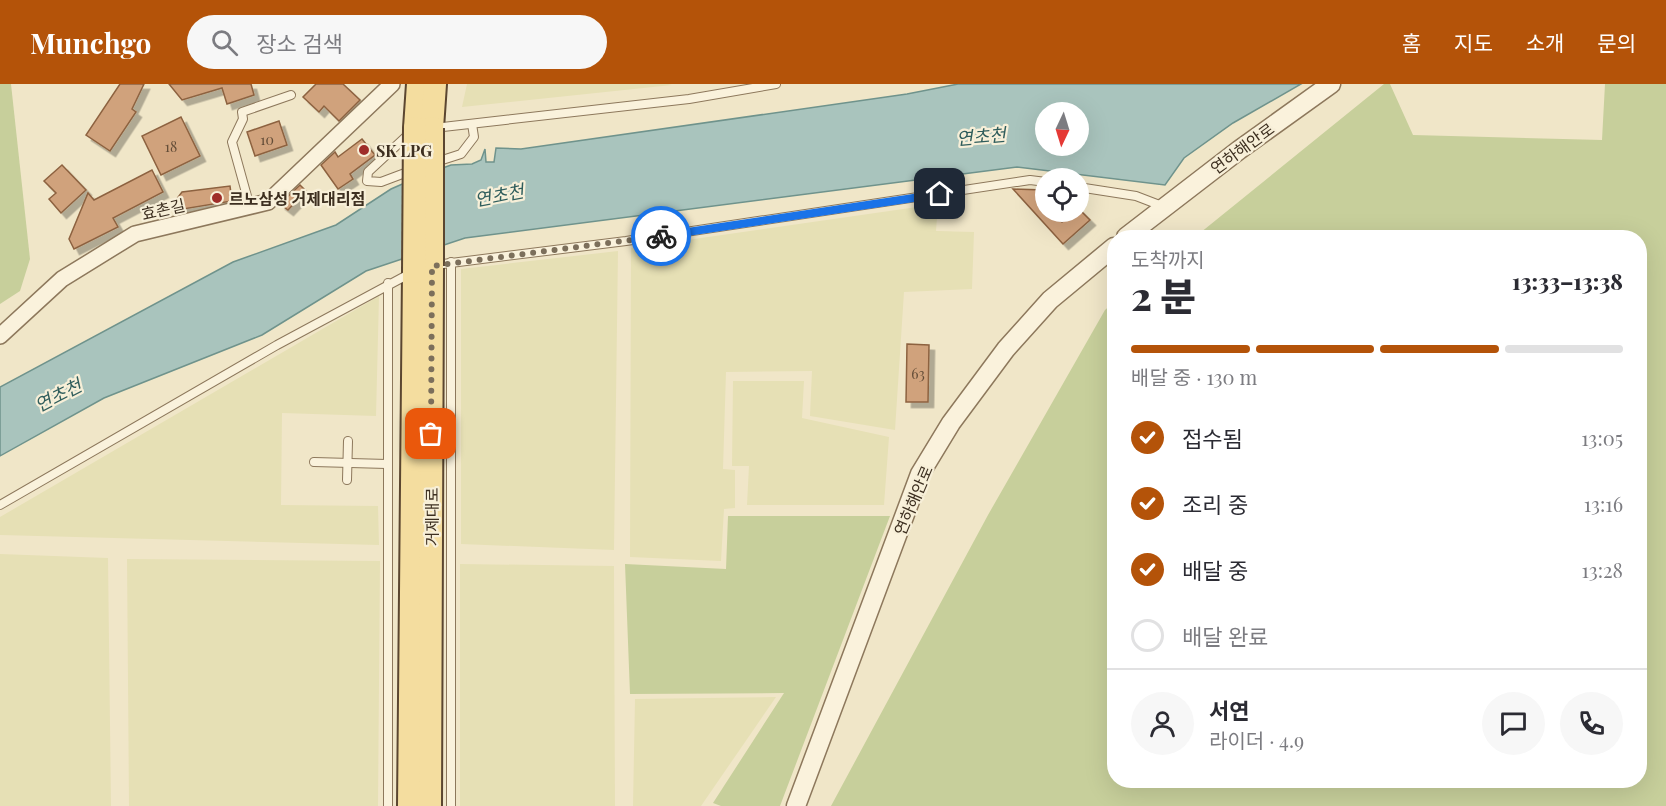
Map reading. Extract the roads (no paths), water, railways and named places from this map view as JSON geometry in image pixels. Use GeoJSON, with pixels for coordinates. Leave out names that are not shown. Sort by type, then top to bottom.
{"type":"FeatureCollection","features":[{"type":"Feature","properties":{"kind":"main road","name":"거제대로"},"geometry":{"type":"LineString","coordinates":[[418,84],[424,128],[432,267],[430,806]]}},
{"type":"Feature","properties":{"kind":"main road","name":"거제대로"},"geometry":{"type":"LineString","coordinates":[[424,128],[435,84]]}},
{"type":"Feature","properties":{"kind":"main road","name":"거제대로"},"geometry":{"type":"LineString","coordinates":[[409,806],[432,267]]}},
{"type":"Feature","properties":{"kind":"street","name":"효촌길"},"geometry":{"type":"LineString","coordinates":[[0,336],[62,279],[135,234],[268,202],[392,84]]}},
{"type":"Feature","properties":{"kind":"street","name":"연하해안로"},"geometry":{"type":"LineString","coordinates":[[1135,230],[1331,84]]}},
{"type":"Feature","properties":{"kind":"street","name":"연하해안로"},"geometry":{"type":"LineString","coordinates":[[796,806],[920,474],[951,423],[1006,350],[1050,300],[1107,253]]}},
{"type":"Feature","properties":{"kind":"lane"},"geometry":{"type":"LineString","coordinates":[[472,124],[474,137],[461,154],[381,182],[368,181],[368,172],[424,128],[689,99],[776,84]]}},
{"type":"Feature","properties":{"kind":"lane"},"geometry":{"type":"LineString","coordinates":[[250,207],[232,142],[243,119],[242,112],[291,95]]}},
{"type":"Feature","properties":{"kind":"lane"},"geometry":{"type":"LineString","coordinates":[[0,505],[388,284],[432,267],[1035,181]]}},
{"type":"Feature","properties":{"kind":"lane"},"geometry":{"type":"LineString","coordinates":[[1089,189],[1136,196],[1164,207]]}},
{"type":"Feature","properties":{"kind":"lane"},"geometry":{"type":"LineString","coordinates":[[432,267],[451,806]]}},
{"type":"Feature","properties":{"kind":"lane"},"geometry":{"type":"LineString","coordinates":[[388,284],[388,806]]}},
{"type":"Feature","properties":{"kind":"lane"},"geometry":{"type":"LineString","coordinates":[[348,441],[348,480]]}},
{"type":"Feature","properties":{"kind":"lane"},"geometry":{"type":"LineString","coordinates":[[314,462],[387,464]]}},
{"type":"Feature","properties":{"kind":"water","name":"연초천"},"geometry":{"type":"Polygon","coordinates":[[[958,84],[1301,84],[1233,123],[1184,158],[1165,185],[1089,176],[1089,168],[1035,169],[1017,167],[465,238],[366,271],[262,335],[104,398],[0,456],[0,387],[233,262],[336,225],[391,189],[451,165],[472,164],[481,160],[485,149],[486,162],[494,162],[496,148],[521,149],[907,94],[958,84]]]}},
{"type":"Feature","properties":{"kind":"place","name":"SK LPG"},"geometry":{"type":"Point","coordinates":[364,150]}},
{"type":"Feature","properties":{"kind":"place","name":"르노삼성 거제대리점"},"geometry":{"type":"Point","coordinates":[217,198]}}]}
